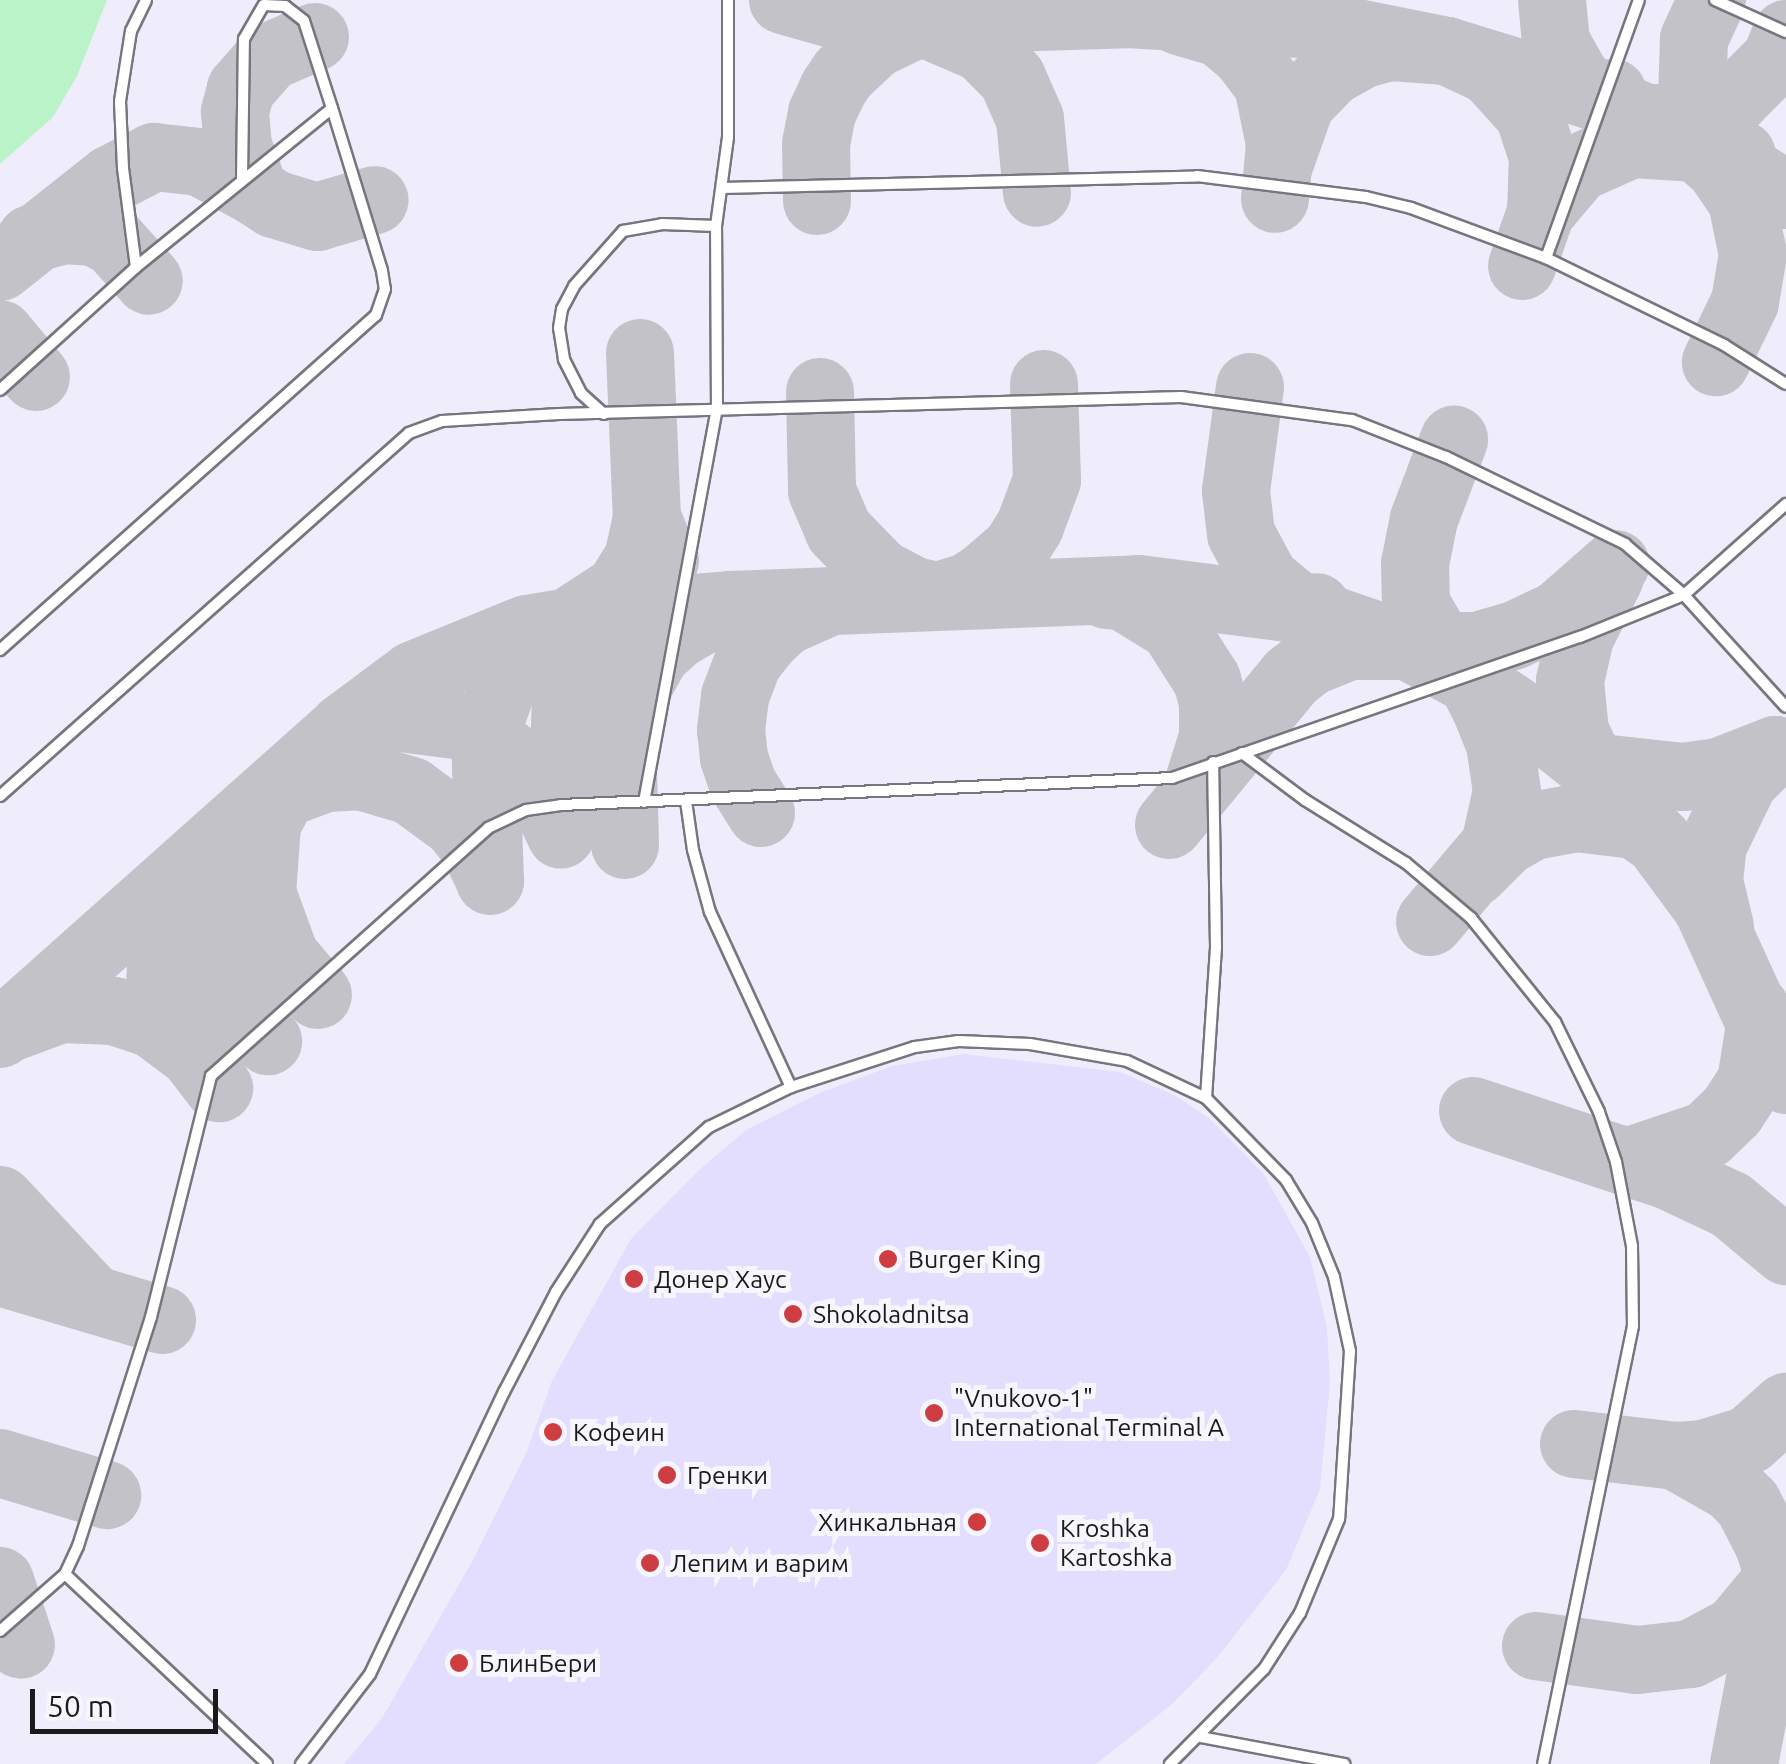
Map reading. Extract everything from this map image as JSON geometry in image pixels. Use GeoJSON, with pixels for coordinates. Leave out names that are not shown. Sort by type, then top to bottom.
{"type":"FeatureCollection","features":[{"type":"Feature","properties":{"kind":"lane"},"geometry":{"type":"LineString","coordinates":[[136,267],[123,168],[120,101],[131,31],[146,0]]}},
{"type":"Feature","properties":{"kind":"lane"},"geometry":{"type":"LineString","coordinates":[[644,802],[717,410],[716,226],[728,137],[728,0]]}},
{"type":"Feature","properties":{"kind":"lane"},"geometry":{"type":"LineString","coordinates":[[1546,258],[1639,0]]}},
{"type":"Feature","properties":{"kind":"lane"},"geometry":{"type":"LineString","coordinates":[[1716,0],[1786,32]]}},
{"type":"Feature","properties":{"kind":"lane"},"geometry":{"type":"LineString","coordinates":[[0,650],[376,315],[385,289],[382,272],[304,21],[285,6],[264,5],[244,39],[242,178]]}},
{"type":"Feature","properties":{"kind":"lane"},"geometry":{"type":"LineString","coordinates":[[0,390],[136,267],[332,108]]}},
{"type":"Feature","properties":{"kind":"lane"},"geometry":{"type":"LineString","coordinates":[[722,188],[1197,176],[1366,197],[1411,208],[1546,258],[1724,345],[1786,384]]}},
{"type":"Feature","properties":{"kind":"lane"},"geometry":{"type":"LineString","coordinates":[[604,414],[581,393],[564,359],[559,328],[562,309],[574,286],[623,231],[662,224],[716,226]]}},
{"type":"Feature","properties":{"kind":"lane"},"geometry":{"type":"LineString","coordinates":[[0,796],[409,433],[442,421],[1181,398],[1352,420],[1446,457],[1625,544],[1684,595],[1786,707]]}},
{"type":"Feature","properties":{"kind":"lane"},"geometry":{"type":"LineString","coordinates":[[0,1631],[65,1574],[78,1546],[150,1317],[211,1076],[488,828],[526,810],[1154,782],[1580,637],[1684,595],[1786,504]]}},
{"type":"Feature","properties":{"kind":"lane"},"geometry":{"type":"LineString","coordinates":[[1242,753],[1305,800],[1406,864],[1483,930],[1555,1022],[1599,1112],[1616,1162],[1632,1246],[1632,1326],[1543,1764]]}},
{"type":"Feature","properties":{"kind":"lane"},"geometry":{"type":"LineString","coordinates":[[1206,1098],[1216,947],[1213,762]]}},
{"type":"Feature","properties":{"kind":"lane"},"geometry":{"type":"LineString","coordinates":[[686,801],[693,850],[710,912],[791,1086]]}},
{"type":"Feature","properties":{"kind":"lane"},"geometry":{"type":"LineString","coordinates":[[302,1764],[370,1674],[512,1376],[556,1292],[600,1224],[709,1127],[791,1086],[915,1047],[960,1041],[1030,1044],[1126,1061],[1206,1098],[1286,1180],[1312,1222],[1334,1277],[1350,1351],[1339,1520],[1300,1613],[1264,1669],[1201,1737],[1170,1764]]}},
{"type":"Feature","properties":{"kind":"lane"},"geometry":{"type":"LineString","coordinates":[[65,1574],[268,1764]]}},
{"type":"Feature","properties":{"kind":"lane"},"geometry":{"type":"LineString","coordinates":[[1201,1737],[1344,1764]]}},
{"type":"Feature","properties":{"kind":"shaded area"},"geometry":{"type":"Polygon","coordinates":[[[0,0],[1786,0],[1786,1764],[0,1764],[0,0]]]}},
{"type":"Feature","properties":{"kind":"green space"},"geometry":{"type":"Polygon","coordinates":[[[0,0],[107,0],[77,76],[53,117],[0,164],[0,0]]]}},
{"type":"Feature","properties":{"kind":"building","name":"\"Vnukovo-1\" International Terminal A"},"geometry":{"type":"Polygon","coordinates":[[[964,1054],[1120,1072],[1174,1095],[1209,1118],[1263,1173],[1310,1257],[1327,1327],[1330,1382],[1320,1489],[1286,1570],[1216,1659],[1171,1705],[1096,1764],[344,1764],[382,1718],[472,1562],[527,1451],[552,1381],[631,1239],[699,1170],[746,1130],[819,1093],[892,1066],[964,1054]]]}},
{"type":"Feature","properties":{"kind":"taxiway"},"geometry":{"type":"LineString","coordinates":[[783,0],[853,20],[877,22],[1127,14],[1317,25],[1447,51],[1593,96],[1644,117],[1697,148],[1720,153],[1786,195]]}},
{"type":"Feature","properties":{"kind":"taxiway"},"geometry":{"type":"LineString","coordinates":[[1552,0],[1556,42],[1574,75],[1593,96],[1613,93]]}},
{"type":"Feature","properties":{"kind":"taxiway"},"geometry":{"type":"LineString","coordinates":[[1712,0],[1694,39],[1692,98],[1720,153],[1742,155]]}},
{"type":"Feature","properties":{"kind":"taxiway"},"geometry":{"type":"LineString","coordinates":[[1179,21],[1220,33],[1245,54],[1268,85],[1280,144],[1275,199]]}},
{"type":"Feature","properties":{"kind":"taxiway"},"geometry":{"type":"LineString","coordinates":[[817,201],[816,144],[822,113],[833,89],[875,44],[921,22],[982,48],[1012,78],[1030,119],[1037,193]]}},
{"type":"Feature","properties":{"kind":"taxiway"},"geometry":{"type":"LineString","coordinates":[[1654,118],[1698,117],[1735,100],[1776,59],[1786,34]]}},
{"type":"Feature","properties":{"kind":"taxiway"},"geometry":{"type":"LineString","coordinates":[[315,37],[269,57],[241,89],[235,112],[238,146],[254,191],[274,204],[317,217],[375,200]]}},
{"type":"Feature","properties":{"kind":"taxiway"},"geometry":{"type":"LineString","coordinates":[[1279,165],[1301,103],[1331,72],[1364,54],[1391,47],[1447,51],[1490,71],[1529,114],[1543,157],[1541,212]]}},
{"type":"Feature","properties":{"kind":"taxiway"},"geometry":{"type":"LineString","coordinates":[[1522,266],[1541,212],[1578,168],[1632,144],[1697,148],[1719,167],[1742,201],[1753,254],[1745,302],[1716,362]]}},
{"type":"Feature","properties":{"kind":"taxiway"},"geometry":{"type":"LineString","coordinates":[[0,267],[110,180],[154,157],[200,162],[254,191]]}},
{"type":"Feature","properties":{"kind":"taxiway"},"geometry":{"type":"LineString","coordinates":[[31,239],[64,230],[94,232],[114,242],[149,281]]}},
{"type":"Feature","properties":{"kind":"taxiway"},"geometry":{"type":"LineString","coordinates":[[0,334],[36,377]]}},
{"type":"Feature","properties":{"kind":"taxiway"},"geometry":{"type":"LineString","coordinates":[[640,353],[647,518],[665,560]]}},
{"type":"Feature","properties":{"kind":"taxiway"},"geometry":{"type":"LineString","coordinates":[[820,392],[822,491],[839,531],[880,573],[914,591],[938,596],[968,587],[987,574],[1015,550],[1030,526],[1047,480],[1044,384]]}},
{"type":"Feature","properties":{"kind":"taxiway"},"geometry":{"type":"LineString","coordinates":[[1250,387],[1236,491],[1241,534],[1265,579],[1302,610],[1317,607]]}},
{"type":"Feature","properties":{"kind":"taxiway"},"geometry":{"type":"LineString","coordinates":[[1430,922],[1495,845],[1507,791],[1500,744],[1487,711],[1472,681],[1441,647],[1416,604],[1415,564],[1424,519],[1454,440]]}},
{"type":"Feature","properties":{"kind":"taxiway"},"geometry":{"type":"LineString","coordinates":[[490,881],[485,736],[502,688],[512,671],[547,636],[619,589],[638,559],[647,518]]}},
{"type":"Feature","properties":{"kind":"taxiway"},"geometry":{"type":"LineString","coordinates":[[1169,825],[1291,677],[1310,662],[1350,646],[1477,646],[1513,636],[1558,615],[1616,564]]}},
{"type":"Feature","properties":{"kind":"taxiway"},"geometry":{"type":"LineString","coordinates":[[1610,577],[1580,637],[1570,681],[1575,732],[1592,767],[1683,777],[1719,772],[1775,750]]}},
{"type":"Feature","properties":{"kind":"taxiway"},"geometry":{"type":"LineString","coordinates":[[0,1034],[344,727],[414,675],[527,629],[618,614],[730,605],[1139,589],[1302,610],[1408,646],[1472,681],[1554,737],[1592,767],[1659,842],[1707,907],[1786,1080]]}},
{"type":"Feature","properties":{"kind":"taxiway"},"geometry":{"type":"LineString","coordinates":[[1107,595],[1123,596],[1173,627],[1207,680],[1213,702],[1213,737],[1197,788]]}},
{"type":"Feature","properties":{"kind":"taxiway"},"geometry":{"type":"LineString","coordinates":[[761,813],[743,784],[734,758],[731,730],[735,696],[748,662],[766,639],[784,622],[831,601]]}},
{"type":"Feature","properties":{"kind":"taxiway"},"geometry":{"type":"LineString","coordinates":[[625,845],[622,729],[629,703],[656,654],[677,635],[726,607]]}},
{"type":"Feature","properties":{"kind":"taxiway"},"geometry":{"type":"LineString","coordinates":[[561,834],[566,695],[597,654],[657,613]]}},
{"type":"Feature","properties":{"kind":"taxiway"},"geometry":{"type":"LineString","coordinates":[[344,727],[400,718],[463,726],[485,736],[519,762],[537,785],[561,835]]}},
{"type":"Feature","properties":{"kind":"taxiway"},"geometry":{"type":"LineString","coordinates":[[1720,927],[1709,881],[1713,845],[1744,781],[1775,750]]}},
{"type":"Feature","properties":{"kind":"taxiway"},"geometry":{"type":"LineString","coordinates":[[272,798],[326,778],[360,776],[411,791],[456,824],[474,846],[490,881]]}},
{"type":"Feature","properties":{"kind":"taxiway"},"geometry":{"type":"LineString","coordinates":[[290,780],[267,824],[262,893],[285,956],[318,995]]}},
{"type":"Feature","properties":{"kind":"taxiway"},"geometry":{"type":"LineString","coordinates":[[1475,872],[1505,842],[1533,826],[1576,818],[1635,825],[1659,841]]}},
{"type":"Feature","properties":{"kind":"taxiway"},"geometry":{"type":"LineString","coordinates":[[226,841],[207,920],[211,950],[235,1000],[268,1041]]}},
{"type":"Feature","properties":{"kind":"taxiway"},"geometry":{"type":"LineString","coordinates":[[189,870],[163,921],[160,986],[176,1032],[219,1088]]}},
{"type":"Feature","properties":{"kind":"taxiway"},"geometry":{"type":"LineString","coordinates":[[10,1028],[61,1009],[114,1011],[153,1024],[189,1051]]}},
{"type":"Feature","properties":{"kind":"taxiway"},"geometry":{"type":"LineString","coordinates":[[1636,1159],[1707,1135],[1732,1111],[1751,1082],[1760,1026],[1756,1009]]}},
{"type":"Feature","properties":{"kind":"taxiway"},"geometry":{"type":"LineString","coordinates":[[1473,1111],[1669,1176],[1731,1205],[1786,1251]]}},
{"type":"Feature","properties":{"kind":"taxiway"},"geometry":{"type":"LineString","coordinates":[[0,1200],[88,1294]]}},
{"type":"Feature","properties":{"kind":"taxiway"},"geometry":{"type":"LineString","coordinates":[[0,1272],[162,1320]]}},
{"type":"Feature","properties":{"kind":"taxiway"},"geometry":{"type":"LineString","coordinates":[[1676,1456],[1703,1454],[1749,1440],[1786,1407]]}},
{"type":"Feature","properties":{"kind":"taxiway"},"geometry":{"type":"LineString","coordinates":[[1574,1444],[1676,1456],[1732,1488],[1748,1504],[1769,1545],[1786,1600]]}},
{"type":"Feature","properties":{"kind":"taxiway"},"geometry":{"type":"LineString","coordinates":[[0,1463],[107,1495]]}},
{"type":"Feature","properties":{"kind":"taxiway"},"geometry":{"type":"LineString","coordinates":[[1536,1646],[1637,1660],[1691,1654],[1736,1630],[1786,1570]]}},
{"type":"Feature","properties":{"kind":"taxiway"},"geometry":{"type":"LineString","coordinates":[[1744,1764],[1779,1578]]}},
{"type":"Feature","properties":{"kind":"taxiway"},"geometry":{"type":"LineString","coordinates":[[0,1581],[21,1645]]}},
{"type":"Feature","properties":{"kind":"place","name":"Burger King"},"geometry":{"type":"Point","coordinates":[888,1259]}},
{"type":"Feature","properties":{"kind":"place","name":"Донер Хаус"},"geometry":{"type":"Point","coordinates":[634,1279]}},
{"type":"Feature","properties":{"kind":"place","name":"Shokoladnitsa"},"geometry":{"type":"Point","coordinates":[793,1314]}},
{"type":"Feature","properties":{"kind":"place","name":"\"Vnukovo-1\" International Terminal A"},"geometry":{"type":"Point","coordinates":[934,1413]}},
{"type":"Feature","properties":{"kind":"place","name":"Кофеин"},"geometry":{"type":"Point","coordinates":[553,1432]}},
{"type":"Feature","properties":{"kind":"place","name":"Гренки"},"geometry":{"type":"Point","coordinates":[667,1475]}},
{"type":"Feature","properties":{"kind":"place","name":"Хинкальная"},"geometry":{"type":"Point","coordinates":[977,1522]}},
{"type":"Feature","properties":{"kind":"place","name":"Kroshka Kartoshka"},"geometry":{"type":"Point","coordinates":[1040,1543]}},
{"type":"Feature","properties":{"kind":"place","name":"Лепим и варим"},"geometry":{"type":"Point","coordinates":[650,1563]}},
{"type":"Feature","properties":{"kind":"place","name":"БлинБери"},"geometry":{"type":"Point","coordinates":[459,1663]}}]}
